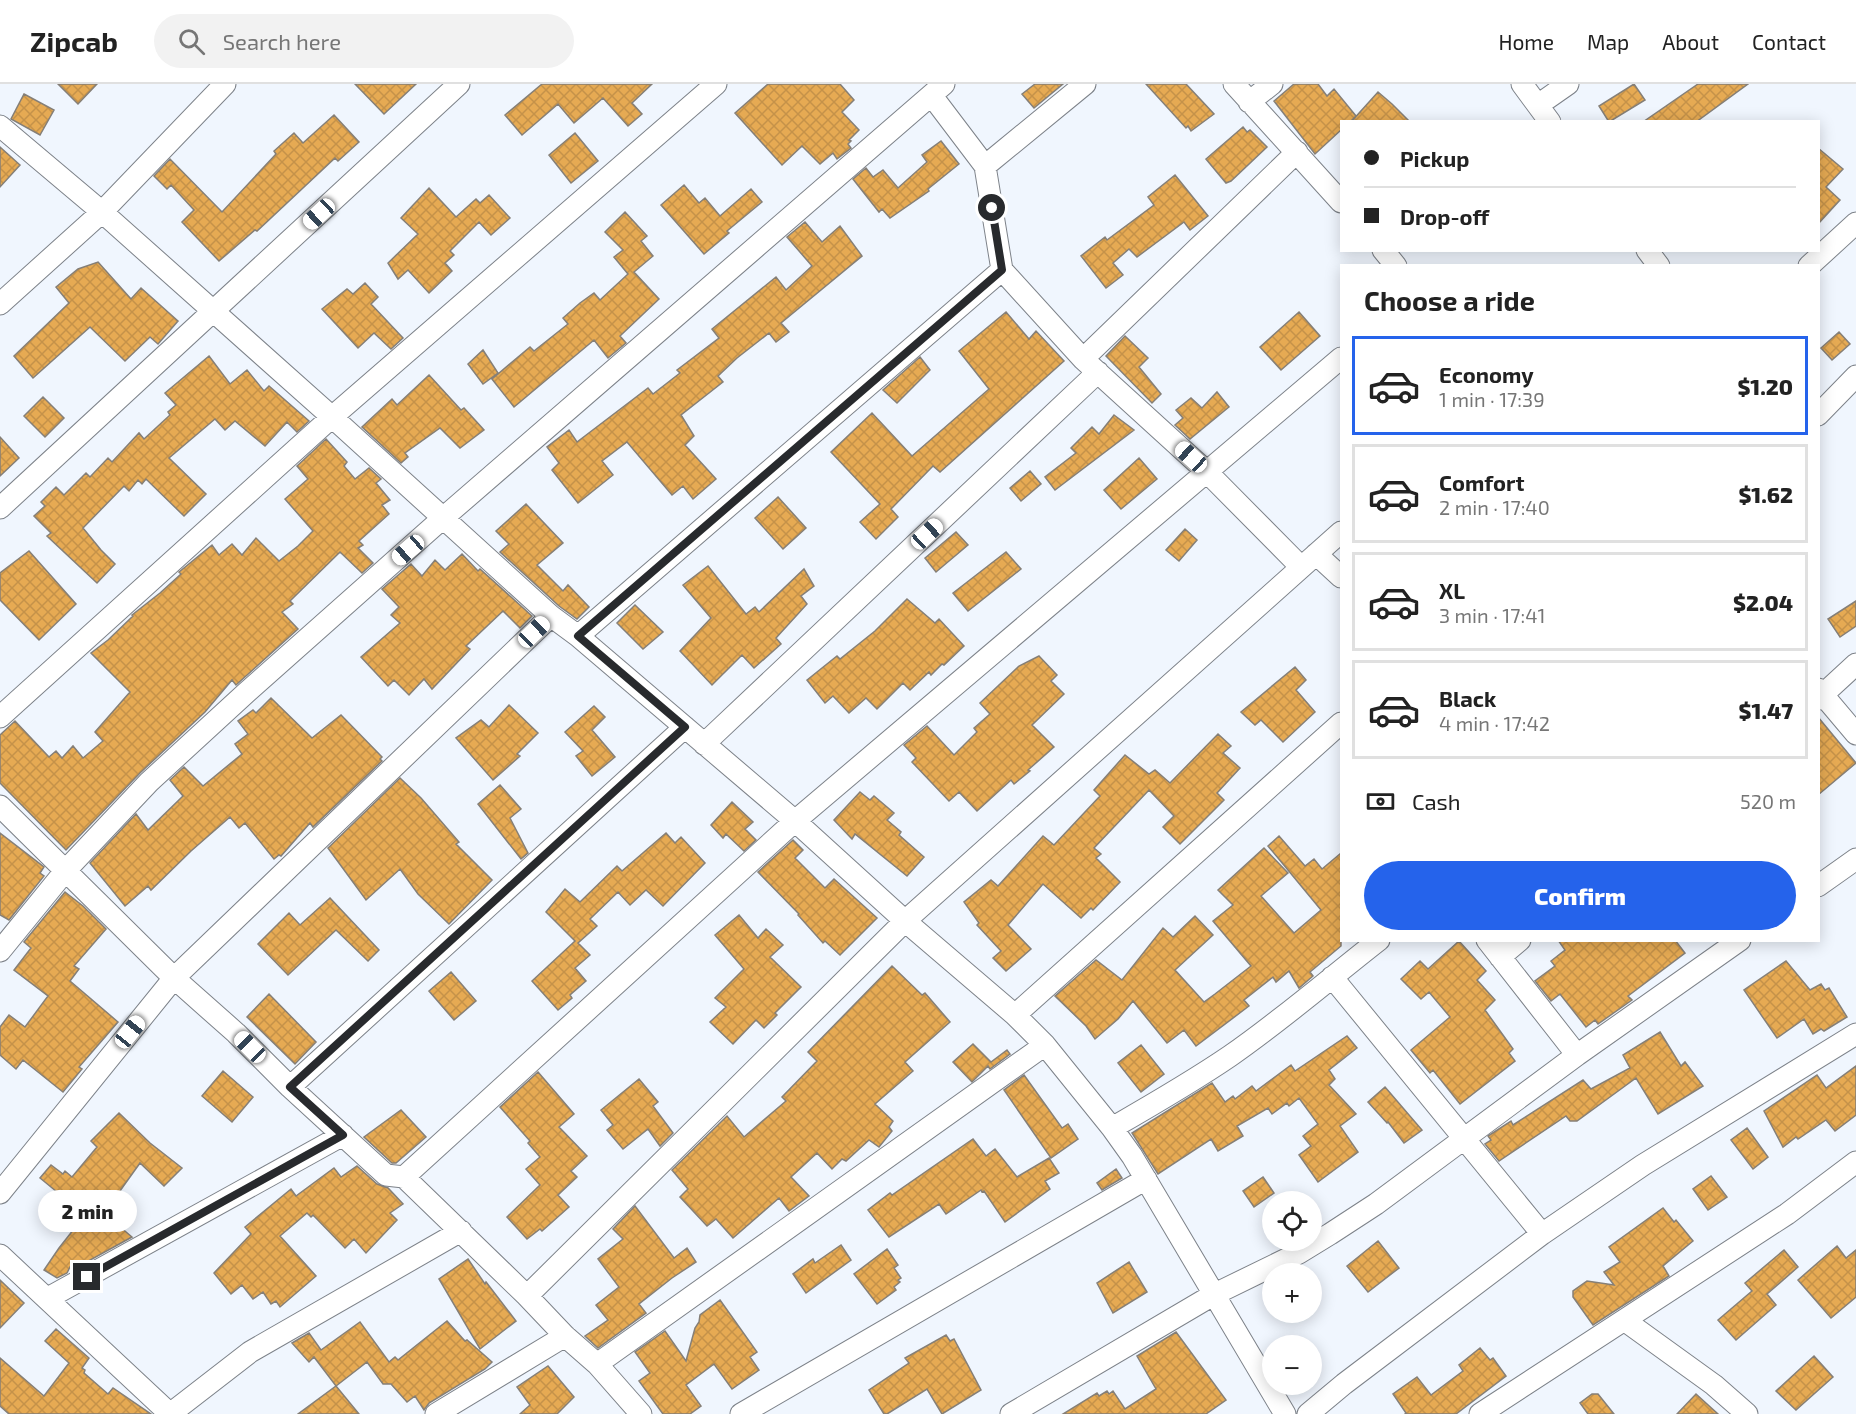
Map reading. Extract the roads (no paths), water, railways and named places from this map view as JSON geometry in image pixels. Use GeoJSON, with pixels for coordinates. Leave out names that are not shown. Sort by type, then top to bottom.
{"type":"FeatureCollection","features":[{"type":"Feature","properties":{"kind":"street"},"geometry":{"type":"LineString","coordinates":[[1,301],[102,212],[225,84]]}},
{"type":"Feature","properties":{"kind":"street"},"geometry":{"type":"LineString","coordinates":[[0,508],[459,84]]}},
{"type":"Feature","properties":{"kind":"street"},"geometry":{"type":"LineString","coordinates":[[0,717],[332,417],[716,84]]}},
{"type":"Feature","properties":{"kind":"street"},"geometry":{"type":"LineString","coordinates":[[985,166],[1084,84]]}},
{"type":"Feature","properties":{"kind":"street"},"geometry":{"type":"LineString","coordinates":[[1234,84],[1340,201]]}},
{"type":"Feature","properties":{"kind":"street"},"geometry":{"type":"LineString","coordinates":[[1249,102],[1272,84]]}},
{"type":"Feature","properties":{"kind":"street"},"geometry":{"type":"LineString","coordinates":[[1522,84],[1544,113],[1568,84]]}},
{"type":"Feature","properties":{"kind":"street"},"geometry":{"type":"LineString","coordinates":[[0,951],[66,870],[149,782],[443,518],[938,90],[985,166],[1002,270],[1091,365],[1206,471],[1309,561],[1340,576]]}},
{"type":"Feature","properties":{"kind":"street"},"geometry":{"type":"LineString","coordinates":[[0,126],[102,212],[551,616],[578,636],[795,820],[905,921],[1015,1015],[1045,1046],[1112,1128],[1146,1179],[1285,1414]]}},
{"type":"Feature","properties":{"kind":"street"},"geometry":{"type":"LineString","coordinates":[[704,744],[1091,365],[1297,152]]}},
{"type":"Feature","properties":{"kind":"street"},"geometry":{"type":"LineString","coordinates":[[1811,264],[1856,223]]}},
{"type":"Feature","properties":{"kind":"street"},"geometry":{"type":"LineString","coordinates":[[1385,252],[1394,264]]}},
{"type":"Feature","properties":{"kind":"street"},"geometry":{"type":"LineString","coordinates":[[578,636],[1002,270]]}},
{"type":"Feature","properties":{"kind":"street"},"geometry":{"type":"LineString","coordinates":[[404,1177],[795,820],[1340,359]]}},
{"type":"Feature","properties":{"kind":"street"},"geometry":{"type":"LineString","coordinates":[[1820,413],[1856,376]]}},
{"type":"Feature","properties":{"kind":"street"},"geometry":{"type":"LineString","coordinates":[[527,1296],[905,921],[1340,533]]}},
{"type":"Feature","properties":{"kind":"street"},"geometry":{"type":"LineString","coordinates":[[0,1192],[174,978],[551,616]]}},
{"type":"Feature","properties":{"kind":"street"},"geometry":{"type":"LineString","coordinates":[[1856,664],[1820,694],[1856,734]]}},
{"type":"Feature","properties":{"kind":"street"},"geometry":{"type":"LineString","coordinates":[[1015,1015],[1340,724]]}},
{"type":"Feature","properties":{"kind":"street"},"geometry":{"type":"LineString","coordinates":[[290,1087],[685,727]]}},
{"type":"Feature","properties":{"kind":"street"},"geometry":{"type":"LineString","coordinates":[[0,807],[174,978],[236,1033],[290,1087],[386,1175],[404,1177],[565,1336],[597,1364],[641,1414]]}},
{"type":"Feature","properties":{"kind":"street"},"geometry":{"type":"LineString","coordinates":[[1820,885],[1856,859]]}},
{"type":"Feature","properties":{"kind":"street"},"geometry":{"type":"LineString","coordinates":[[1112,1128],[1232,1055],[1376,942]]}},
{"type":"Feature","properties":{"kind":"street"},"geometry":{"type":"LineString","coordinates":[[1514,942],[1493,949],[1577,1055]]}},
{"type":"Feature","properties":{"kind":"street"},"geometry":{"type":"LineString","coordinates":[[1011,1414],[1214,1296],[1330,1234],[1376,1204],[1577,1055],[1737,942]]}},
{"type":"Feature","properties":{"kind":"street"},"geometry":{"type":"LineString","coordinates":[[1332,977],[1542,1234]]}},
{"type":"Feature","properties":{"kind":"street"},"geometry":{"type":"LineString","coordinates":[[1308,1414],[1542,1234],[1643,1165],[1856,1034]]}},
{"type":"Feature","properties":{"kind":"street"},"geometry":{"type":"LineString","coordinates":[[597,1364],[1045,1046]]}},
{"type":"Feature","properties":{"kind":"street"},"geometry":{"type":"LineString","coordinates":[[48,1299],[343,1135]]}},
{"type":"Feature","properties":{"kind":"street"},"geometry":{"type":"LineString","coordinates":[[1480,1414],[1786,1214],[1856,1162]]}},
{"type":"Feature","properties":{"kind":"street"},"geometry":{"type":"LineString","coordinates":[[741,1414],[1146,1179]]}},
{"type":"Feature","properties":{"kind":"street"},"geometry":{"type":"LineString","coordinates":[[0,1255],[170,1414],[250,1352],[461,1232]]}},
{"type":"Feature","properties":{"kind":"street"},"geometry":{"type":"LineString","coordinates":[[1624,1320],[1714,1385],[1748,1414]]}},
{"type":"Feature","properties":{"kind":"street"},"geometry":{"type":"LineString","coordinates":[[436,1414],[565,1336]]}}]}
